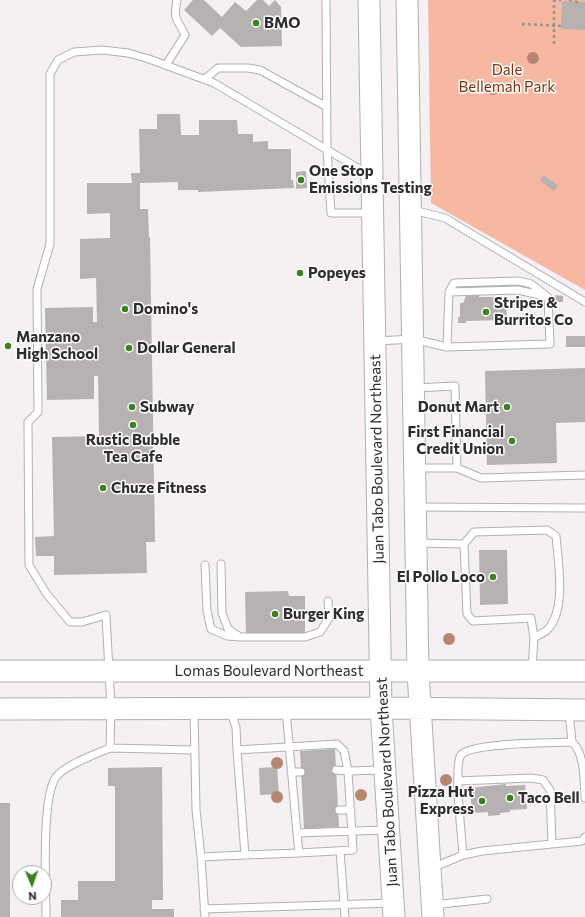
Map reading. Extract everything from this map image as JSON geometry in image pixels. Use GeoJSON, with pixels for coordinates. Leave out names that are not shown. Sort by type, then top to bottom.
{"type":"FeatureCollection","features":[{"type":"Feature","properties":{"kind":"main road","name":"Juan Tabo Boulevard Northeast"},"geometry":{"type":"LineString","coordinates":[[369,0],[381,708],[393,910]]}},
{"type":"Feature","properties":{"kind":"main road"},"geometry":{"type":"LineString","coordinates":[[407,0],[418,672],[432,911]]}},
{"type":"Feature","properties":{"kind":"main road","name":"Lomas Boulevard Northeast"},"geometry":{"type":"LineString","coordinates":[[0,671],[585,671]]}},
{"type":"Feature","properties":{"kind":"main road"},"geometry":{"type":"LineString","coordinates":[[0,709],[381,708],[577,710]]}},
{"type":"Feature","properties":{"kind":"lane"},"geometry":{"type":"LineString","coordinates":[[166,65],[185,35],[174,15],[177,0]]}},
{"type":"Feature","properties":{"kind":"lane"},"geometry":{"type":"LineString","coordinates":[[326,0],[327,150],[331,213],[373,213]]}},
{"type":"Feature","properties":{"kind":"lane"},"geometry":{"type":"LineString","coordinates":[[110,748],[111,708],[106,615],[82,622],[70,622],[46,593],[28,565],[28,422],[38,412],[37,289],[50,244],[50,74],[58,60],[74,52],[102,50],[128,53],[166,65],[214,82],[372,176]]}},
{"type":"Feature","properties":{"kind":"lane"},"geometry":{"type":"LineString","coordinates":[[204,79],[218,68],[248,68],[260,70],[327,107]]}},
{"type":"Feature","properties":{"kind":"lane"},"geometry":{"type":"LineString","coordinates":[[411,209],[445,218],[585,302]]}},
{"type":"Feature","properties":{"kind":"lane"},"geometry":{"type":"LineString","coordinates":[[375,341],[413,339],[447,347],[550,344],[548,297],[531,284],[519,280],[454,283],[449,292],[447,347]]}},
{"type":"Feature","properties":{"kind":"lane"},"geometry":{"type":"LineString","coordinates":[[414,388],[455,386],[457,468]]}},
{"type":"Feature","properties":{"kind":"lane"},"geometry":{"type":"LineString","coordinates":[[415,468],[457,468],[481,478],[585,475]]}},
{"type":"Feature","properties":{"kind":"lane"},"geometry":{"type":"LineString","coordinates":[[416,506],[585,508]]}},
{"type":"Feature","properties":{"kind":"lane"},"geometry":{"type":"LineString","coordinates":[[532,671],[534,638],[531,618],[473,621],[468,614],[464,544],[474,532],[547,530],[556,536],[559,590],[556,616],[547,630],[534,638]]}},
{"type":"Feature","properties":{"kind":"lane"},"geometry":{"type":"LineString","coordinates":[[416,543],[464,544]]}},
{"type":"Feature","properties":{"kind":"lane"},"geometry":{"type":"LineString","coordinates":[[221,564],[222,613],[228,629],[240,637]]}},
{"type":"Feature","properties":{"kind":"lane"},"geometry":{"type":"LineString","coordinates":[[205,565],[207,611],[211,629],[227,636],[305,637],[320,632],[329,618],[328,601]]}},
{"type":"Feature","properties":{"kind":"lane"},"geometry":{"type":"LineString","coordinates":[[194,708],[196,810],[205,917]]}},
{"type":"Feature","properties":{"kind":"lane"},"geometry":{"type":"LineString","coordinates":[[229,708],[236,728],[244,855]]}},
{"type":"Feature","properties":{"kind":"lane"},"geometry":{"type":"LineString","coordinates":[[286,708],[299,853]]}},
{"type":"Feature","properties":{"kind":"lane"},"geometry":{"type":"LineString","coordinates":[[572,742],[577,710]]}},
{"type":"Feature","properties":{"kind":"lane"},"geometry":{"type":"LineString","coordinates":[[463,854],[458,765],[460,756],[466,751],[483,746],[572,742],[580,750],[585,798]]}},
{"type":"Feature","properties":{"kind":"lane"},"geometry":{"type":"LineString","coordinates":[[201,857],[354,850],[348,771],[344,751],[337,744],[289,745],[237,750]]}},
{"type":"Feature","properties":{"kind":"lane"},"geometry":{"type":"LineString","coordinates":[[46,917],[46,806],[56,777],[81,759],[110,748],[194,750]]}},
{"type":"Feature","properties":{"kind":"lane"},"geometry":{"type":"LineString","coordinates":[[336,770],[384,770]]}},
{"type":"Feature","properties":{"kind":"lane"},"geometry":{"type":"LineString","coordinates":[[291,772],[301,772]]}},
{"type":"Feature","properties":{"kind":"lane"},"geometry":{"type":"LineString","coordinates":[[458,781],[531,778],[543,780],[550,790],[552,844]]}},
{"type":"Feature","properties":{"kind":"lane"},"geometry":{"type":"LineString","coordinates":[[338,810],[351,810]]}},
{"type":"Feature","properties":{"kind":"lane"},"geometry":{"type":"LineString","coordinates":[[295,812],[303,811]]}},
{"type":"Feature","properties":{"kind":"lane"},"geometry":{"type":"LineString","coordinates":[[297,833],[389,830]]}},
{"type":"Feature","properties":{"kind":"lane"},"geometry":{"type":"LineString","coordinates":[[430,868],[463,854],[582,841],[585,837]]}},
{"type":"Feature","properties":{"kind":"lane"},"geometry":{"type":"LineString","coordinates":[[340,851],[345,917]]}},
{"type":"Feature","properties":{"kind":"lane"},"geometry":{"type":"LineString","coordinates":[[432,911],[487,899]]}},
{"type":"Feature","properties":{"kind":"lane"},"geometry":{"type":"LineString","coordinates":[[204,909],[345,905],[393,910]]}},
{"type":"Feature","properties":{"kind":"path"},"geometry":{"type":"LineString","coordinates":[[554,44],[554,1],[561,0]]}},
{"type":"Feature","properties":{"kind":"path"},"geometry":{"type":"LineString","coordinates":[[569,0],[577,2],[579,0]]}},
{"type":"Feature","properties":{"kind":"path"},"geometry":{"type":"LineString","coordinates":[[522,24],[561,26]]}},
{"type":"Feature","properties":{"kind":"green space","name":"Dale Bellemah Park"},"geometry":{"type":"Polygon","coordinates":[[[428,0],[585,0],[585,290],[431,203],[428,0]]]}},
{"type":"Feature","properties":{"kind":"building","name":"BMO"},"geometry":{"type":"Polygon","coordinates":[[[193,0],[204,0],[222,17],[235,2],[246,11],[257,0],[263,0],[269,6],[275,0],[281,7],[282,46],[241,47],[220,28],[212,36],[184,10],[193,0]]]}},
{"type":"Feature","properties":{"kind":"building"},"geometry":{"type":"Polygon","coordinates":[[[562,1],[585,2],[585,30],[561,29],[562,1]]]}},
{"type":"Feature","properties":{"kind":"building"},"geometry":{"type":"Polygon","coordinates":[[[157,114],[180,114],[181,135],[199,135],[199,120],[237,120],[238,134],[253,134],[253,142],[268,141],[268,149],[291,149],[291,180],[293,180],[294,188],[198,192],[198,190],[178,190],[178,182],[140,183],[140,209],[148,209],[150,237],[155,542],[146,542],[147,573],[54,575],[54,556],[36,556],[35,537],[54,536],[52,437],[99,436],[98,376],[94,376],[94,399],[47,400],[45,308],[93,307],[93,322],[97,322],[96,278],[80,279],[80,239],[110,238],[110,213],[87,214],[87,183],[132,183],[131,173],[140,173],[139,129],[157,129],[157,114]]]}},
{"type":"Feature","properties":{"kind":"building","name":"One Stop Emissions Testing"},"geometry":{"type":"Polygon","coordinates":[[[306,171],[307,188],[296,189],[296,172],[306,171]]]}},
{"type":"Feature","properties":{"kind":"building"},"geometry":{"type":"Polygon","coordinates":[[[543,175],[558,185],[554,191],[540,181],[543,175]]]}},
{"type":"Feature","properties":{"kind":"building"},"geometry":{"type":"Polygon","coordinates":[[[479,295],[479,297],[506,297],[507,320],[466,321],[466,323],[458,323],[458,317],[460,317],[460,303],[463,303],[466,296],[479,295]]]}},
{"type":"Feature","properties":{"kind":"building"},"geometry":{"type":"Polygon","coordinates":[[[555,295],[563,296],[563,302],[555,302],[555,295]]]}},
{"type":"Feature","properties":{"kind":"building"},"geometry":{"type":"Polygon","coordinates":[[[566,336],[585,336],[585,347],[566,347],[566,336]]]}},
{"type":"Feature","properties":{"kind":"building"},"geometry":{"type":"Polygon","coordinates":[[[585,368],[585,422],[556,423],[557,463],[487,465],[485,371],[585,368]]]}},
{"type":"Feature","properties":{"kind":"building","name":"El Pollo Loco"},"geometry":{"type":"Polygon","coordinates":[[[479,550],[507,550],[508,604],[480,605],[479,550]]]}},
{"type":"Feature","properties":{"kind":"building","name":"Burger King"},"geometry":{"type":"Polygon","coordinates":[[[288,591],[289,596],[305,596],[305,633],[246,633],[245,592],[288,591]]]}},
{"type":"Feature","properties":{"kind":"building"},"geometry":{"type":"Polygon","coordinates":[[[335,749],[339,827],[304,829],[300,751],[335,749]]]}},
{"type":"Feature","properties":{"kind":"building"},"geometry":{"type":"Polygon","coordinates":[[[162,767],[163,900],[152,900],[152,909],[174,909],[174,917],[61,917],[61,900],[78,900],[78,881],[115,881],[115,786],[108,786],[108,768],[162,767]]]}},
{"type":"Feature","properties":{"kind":"building"},"geometry":{"type":"Polygon","coordinates":[[[277,767],[279,794],[260,795],[259,768],[277,767]]]}},
{"type":"Feature","properties":{"kind":"building"},"geometry":{"type":"Polygon","coordinates":[[[506,784],[506,786],[525,785],[527,809],[510,810],[510,812],[500,813],[500,815],[488,816],[488,812],[472,813],[470,788],[506,784]]]}},
{"type":"Feature","properties":{"kind":"building"},"geometry":{"type":"Polygon","coordinates":[[[0,803],[10,803],[10,917],[0,917],[0,803]]]}},
{"type":"Feature","properties":{"kind":"place","name":"BMO"},"geometry":{"type":"Point","coordinates":[256,23]}},
{"type":"Feature","properties":{"kind":"place","name":"One Stop Emissions Testing"},"geometry":{"type":"Point","coordinates":[301,180]}},
{"type":"Feature","properties":{"kind":"place","name":"Popeyes"},"geometry":{"type":"Point","coordinates":[300,273]}},
{"type":"Feature","properties":{"kind":"place","name":"Domino's"},"geometry":{"type":"Point","coordinates":[125,309]}},
{"type":"Feature","properties":{"kind":"place","name":"Stripes & Burritos Co"},"geometry":{"type":"Point","coordinates":[486,312]}},
{"type":"Feature","properties":{"kind":"place","name":"Manzano High School"},"geometry":{"type":"Point","coordinates":[8,346]}},
{"type":"Feature","properties":{"kind":"place","name":"Dollar General"},"geometry":{"type":"Point","coordinates":[129,348]}},
{"type":"Feature","properties":{"kind":"place","name":"Subway"},"geometry":{"type":"Point","coordinates":[132,407]}},
{"type":"Feature","properties":{"kind":"place","name":"Donut Mart"},"geometry":{"type":"Point","coordinates":[507,407]}},
{"type":"Feature","properties":{"kind":"place","name":"Rustic Bubble Tea Cafe"},"geometry":{"type":"Point","coordinates":[133,425]}},
{"type":"Feature","properties":{"kind":"place","name":"First Financial Credit Union"},"geometry":{"type":"Point","coordinates":[512,441]}},
{"type":"Feature","properties":{"kind":"place","name":"Chuze Fitness"},"geometry":{"type":"Point","coordinates":[103,488]}},
{"type":"Feature","properties":{"kind":"place","name":"El Pollo Loco"},"geometry":{"type":"Point","coordinates":[493,577]}},
{"type":"Feature","properties":{"kind":"place","name":"Burger King"},"geometry":{"type":"Point","coordinates":[275,614]}},
{"type":"Feature","properties":{"kind":"place","name":"Taco Bell"},"geometry":{"type":"Point","coordinates":[510,798]}},
{"type":"Feature","properties":{"kind":"place","name":"Pizza Hut Express"},"geometry":{"type":"Point","coordinates":[482,801]}}]}
